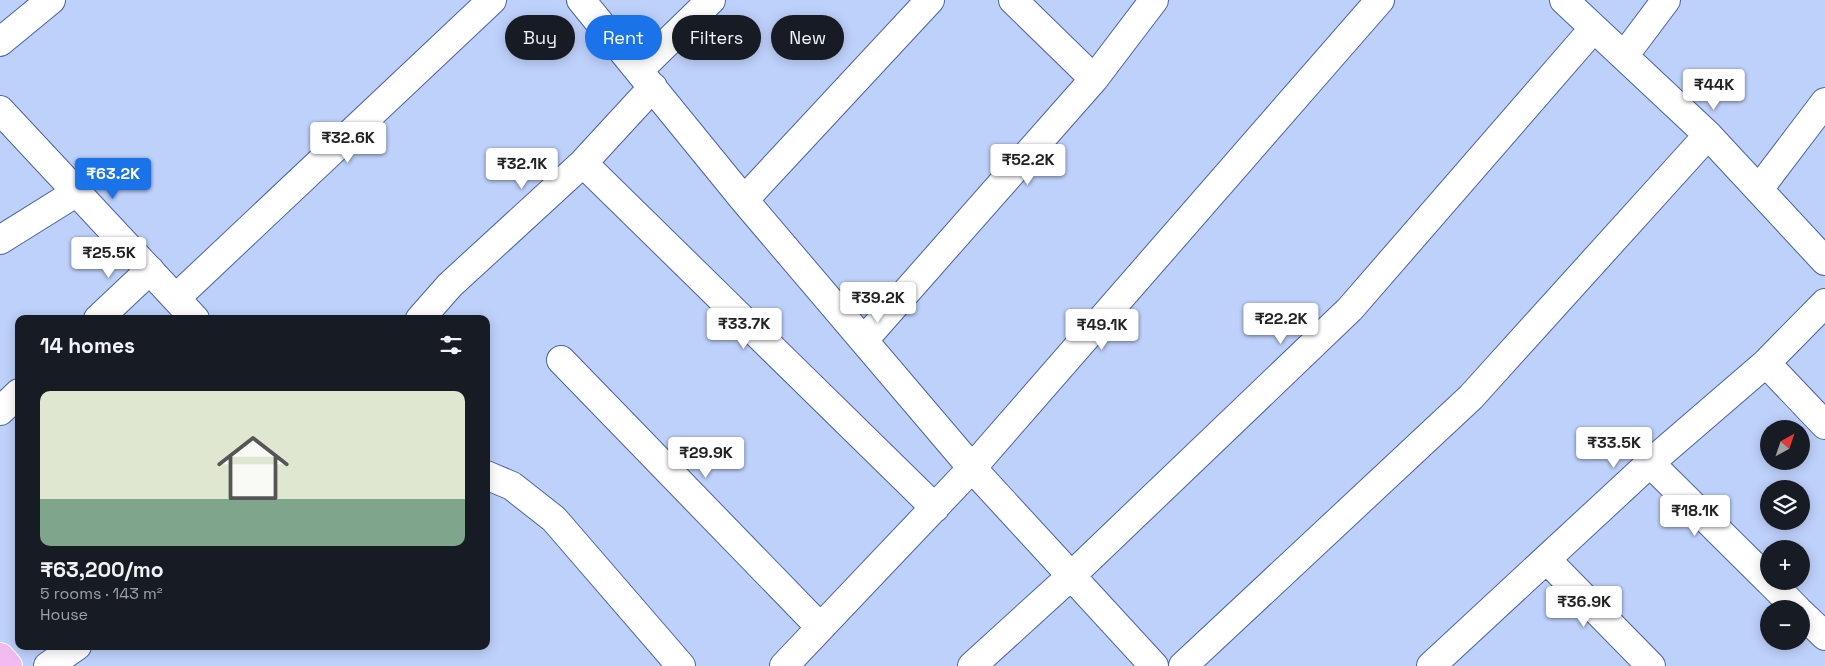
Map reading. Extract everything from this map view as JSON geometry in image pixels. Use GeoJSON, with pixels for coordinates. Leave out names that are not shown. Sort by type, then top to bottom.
{"type":"FeatureCollection","features":[{"type":"Feature","properties":{"kind":"main road"},"geometry":{"type":"LineString","coordinates":[[0,657],[8,666]]}},
{"type":"Feature","properties":{"kind":"street"},"geometry":{"type":"LineString","coordinates":[[0,42],[51,0]]}},
{"type":"Feature","properties":{"kind":"street"},"geometry":{"type":"LineString","coordinates":[[176,298],[492,0]]}},
{"type":"Feature","properties":{"kind":"street"},"geometry":{"type":"LineString","coordinates":[[581,0],[744,200],[972,468],[1154,666]]}},
{"type":"Feature","properties":{"kind":"street"},"geometry":{"type":"LineString","coordinates":[[424,315],[450,285],[583,163],[646,79],[710,0]]}},
{"type":"Feature","properties":{"kind":"street"},"geometry":{"type":"LineString","coordinates":[[744,200],[930,0]]}},
{"type":"Feature","properties":{"kind":"street"},"geometry":{"type":"LineString","coordinates":[[1013,0],[1094,79]]}},
{"type":"Feature","properties":{"kind":"street"},"geometry":{"type":"LineString","coordinates":[[864,340],[1094,79],[1154,0]]}},
{"type":"Feature","properties":{"kind":"street"},"geometry":{"type":"LineString","coordinates":[[784,666],[972,468],[1380,0]]}},
{"type":"Feature","properties":{"kind":"street"},"geometry":{"type":"LineString","coordinates":[[1564,0],[1708,135],[1825,261]]}},
{"type":"Feature","properties":{"kind":"street"},"geometry":{"type":"LineString","coordinates":[[1624,56],[1666,0]]}},
{"type":"Feature","properties":{"kind":"street"},"geometry":{"type":"LineString","coordinates":[[972,666],[1071,576],[1350,309],[1594,28]]}},
{"type":"Feature","properties":{"kind":"street"},"geometry":{"type":"LineString","coordinates":[[1759,189],[1825,102]]}},
{"type":"Feature","properties":{"kind":"street"},"geometry":{"type":"LineString","coordinates":[[0,110],[192,315]]}},
{"type":"Feature","properties":{"kind":"street"},"geometry":{"type":"LineString","coordinates":[[1183,666],[1471,397],[1708,135]]}},
{"type":"Feature","properties":{"kind":"street"},"geometry":{"type":"LineString","coordinates":[[583,163],[935,508]]}},
{"type":"Feature","properties":{"kind":"street"},"geometry":{"type":"LineString","coordinates":[[0,240],[77,192]]}},
{"type":"Feature","properties":{"kind":"street"},"geometry":{"type":"LineString","coordinates":[[102,315],[150,270]]}},
{"type":"Feature","properties":{"kind":"street"},"geometry":{"type":"LineString","coordinates":[[1435,665],[1650,463],[1766,363],[1825,302]]}},
{"type":"Feature","properties":{"kind":"street"},"geometry":{"type":"LineString","coordinates":[[561,360],[820,627]]}},
{"type":"Feature","properties":{"kind":"street"},"geometry":{"type":"LineString","coordinates":[[1766,363],[1825,425]]}},
{"type":"Feature","properties":{"kind":"street"},"geometry":{"type":"LineString","coordinates":[[0,411],[15,397]]}},
{"type":"Feature","properties":{"kind":"street"},"geometry":{"type":"LineString","coordinates":[[1650,463],[1760,572]]}},
{"type":"Feature","properties":{"kind":"street"},"geometry":{"type":"LineString","coordinates":[[490,478],[512,486],[554,519],[681,666]]}},
{"type":"Feature","properties":{"kind":"street"},"geometry":{"type":"LineString","coordinates":[[1547,560],[1650,666]]}},
{"type":"Feature","properties":{"kind":"street"},"geometry":{"type":"LineString","coordinates":[[1778,590],[1788,600]]}},
{"type":"Feature","properties":{"kind":"street"},"geometry":{"type":"LineString","coordinates":[[1810,622],[1825,636]]}},
{"type":"Feature","properties":{"kind":"street"},"geometry":{"type":"LineString","coordinates":[[48,666],[71,650]]}}]}
